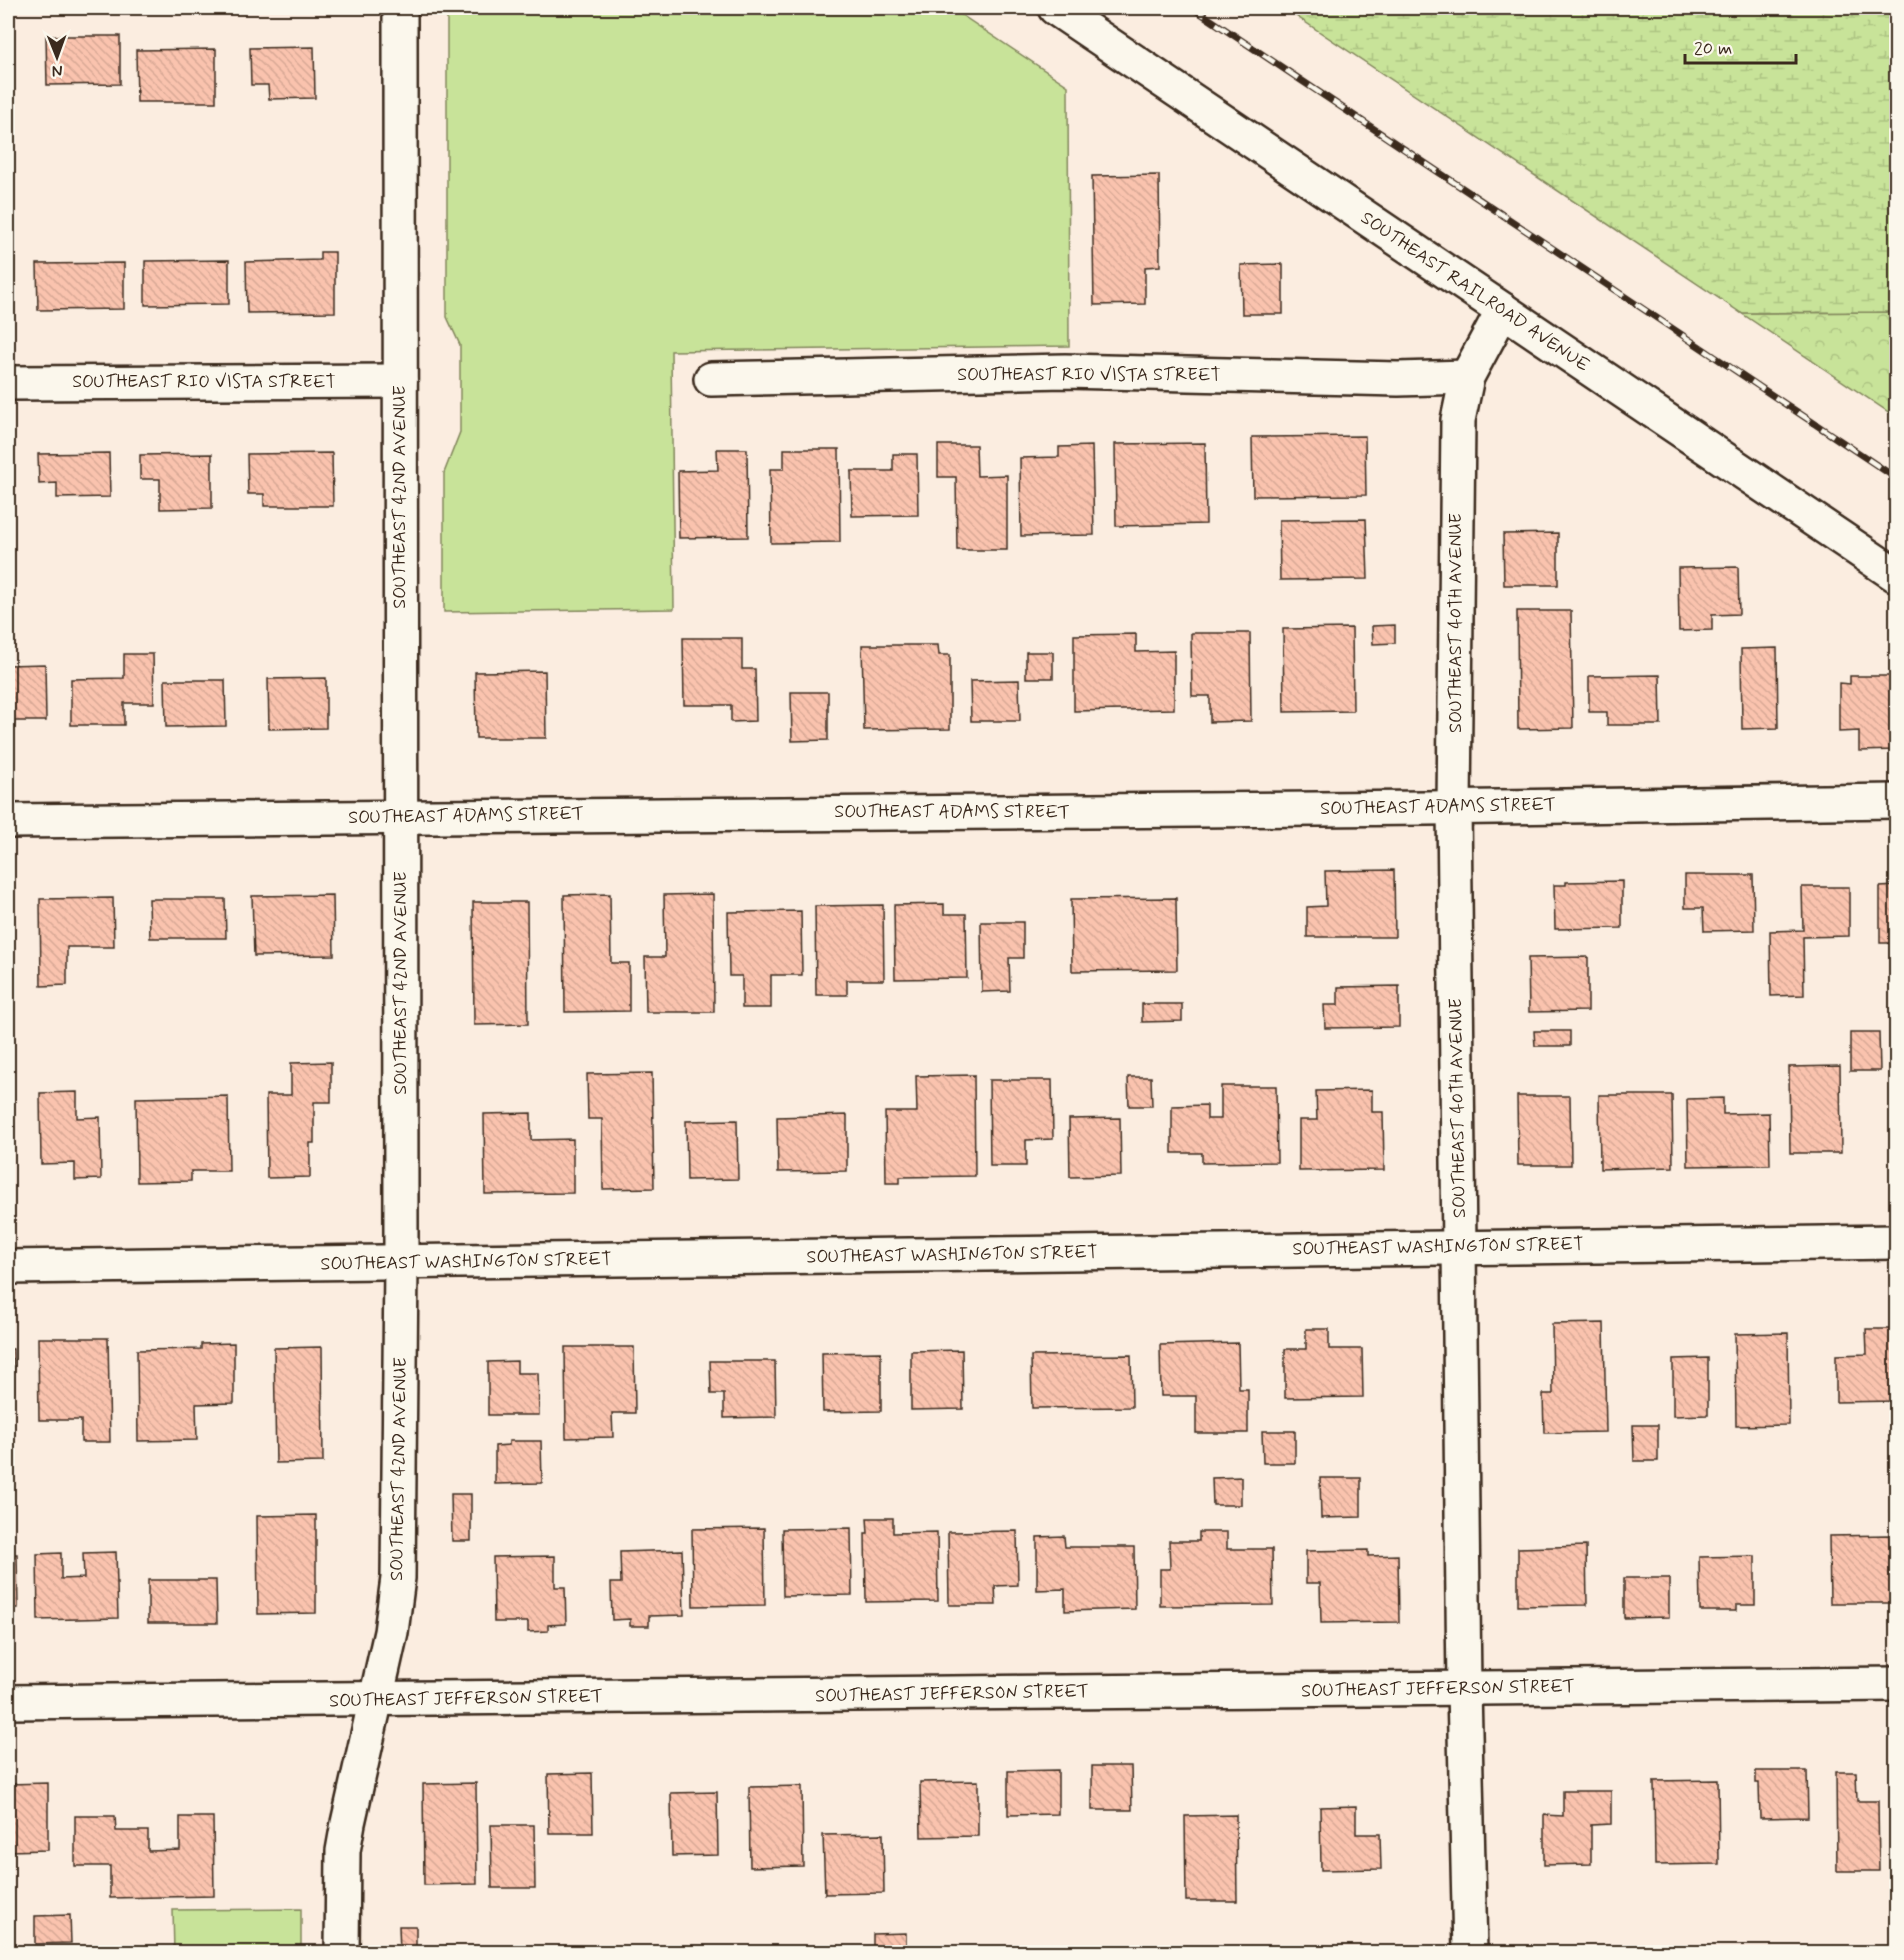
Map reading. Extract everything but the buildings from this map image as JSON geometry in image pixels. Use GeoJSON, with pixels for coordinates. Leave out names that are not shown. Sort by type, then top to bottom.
{"type":"FeatureCollection","features":[{"type":"Feature","properties":{"kind":"street","name":"SOUTHEAST 42ND AVENUE"},"geometry":{"type":"LineString","coordinates":[[342,1953],[343,1851],[392,1632],[398,1578],[401,1263],[400,8]]}},
{"type":"Feature","properties":{"kind":"street","name":"SOUTHEAST RAILROAD AVENUE"},"geometry":{"type":"LineString","coordinates":[[1055,8],[1896,576]]}},
{"type":"Feature","properties":{"kind":"street","name":"SOUTHEAST 40TH AVENUE"},"geometry":{"type":"LineString","coordinates":[[1470,1953],[1464,1689],[1454,807],[1458,420],[1467,377],[1503,310]]}},
{"type":"Feature","properties":{"kind":"street","name":"SOUTHEAST RIO VISTA STREET"},"geometry":{"type":"LineString","coordinates":[[711,380],[1065,371],[1386,378],[1467,377]]}},
{"type":"Feature","properties":{"kind":"street","name":"SOUTHEAST RIO VISTA STREET"},"geometry":{"type":"LineString","coordinates":[[8,383],[400,381]]}},
{"type":"Feature","properties":{"kind":"street","name":"SOUTHEAST ADAMS STREET"},"geometry":{"type":"LineString","coordinates":[[8,821],[1896,801]]}},
{"type":"Feature","properties":{"kind":"street","name":"SOUTHEAST WASHINGTON STREET"},"geometry":{"type":"LineString","coordinates":[[8,1267],[1896,1242]]}},
{"type":"Feature","properties":{"kind":"street","name":"SOUTHEAST JEFFERSON STREET"},"geometry":{"type":"LineString","coordinates":[[8,1702],[1896,1684]]}},
{"type":"Feature","properties":{"kind":"green space"},"geometry":{"type":"Polygon","coordinates":[[[447,8],[951,8],[1068,86],[1069,346],[671,351],[674,609],[444,612],[444,473],[460,432],[460,345],[447,317],[447,8]]]}},
{"type":"Feature","properties":{"kind":"green space"},"geometry":{"type":"Polygon","coordinates":[[[1284,8],[1896,8],[1896,312],[1741,313],[1284,8]]]}},
{"type":"Feature","properties":{"kind":"green space"},"geometry":{"type":"Polygon","coordinates":[[[1896,312],[1896,417],[1741,313],[1896,312]]]}},
{"type":"Feature","properties":{"kind":"green space"},"geometry":{"type":"Polygon","coordinates":[[[301,1909],[301,1952],[174,1952],[173,1910],[301,1909]]]}},
{"type":"Feature","properties":{"kind":"railway"},"geometry":{"type":"LineString","coordinates":[[1193,8],[1896,478]]}}]}
